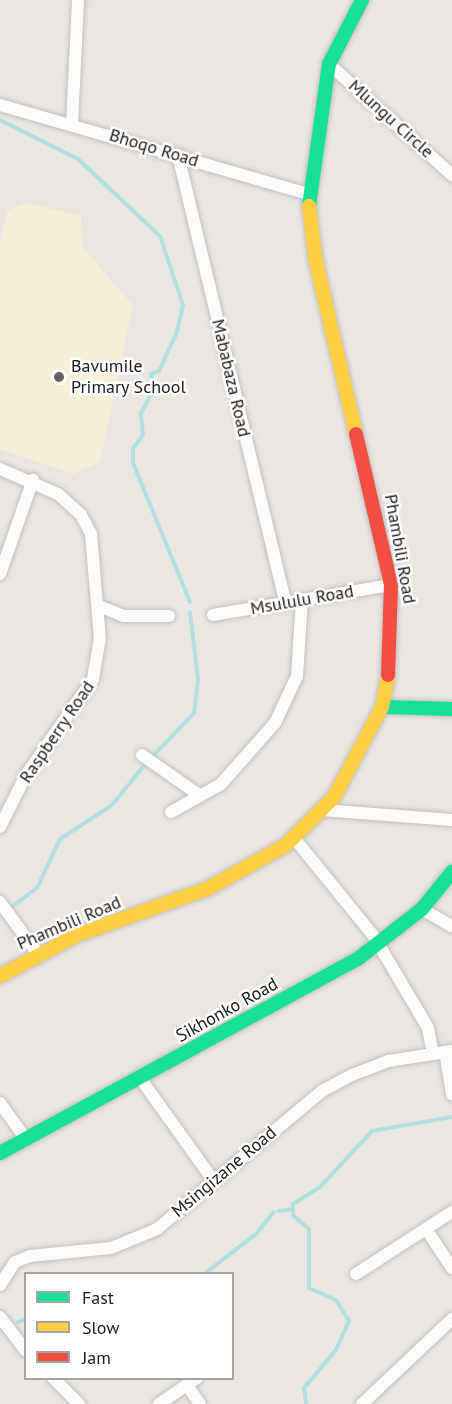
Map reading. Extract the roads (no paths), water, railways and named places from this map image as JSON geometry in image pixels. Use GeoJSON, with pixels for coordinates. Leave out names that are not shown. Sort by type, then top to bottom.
{"type":"FeatureCollection","features":[{"type":"Feature","properties":{"kind":"street"},"geometry":{"type":"LineString","coordinates":[[72,124],[78,0]]}},
{"type":"Feature","properties":{"kind":"street","name":"Phambili Road"},"geometry":{"type":"LineString","coordinates":[[0,976],[37,953],[207,889],[294,838],[322,810],[353,770],[382,707],[393,652],[391,585],[316,262],[308,195],[329,64],[362,0]]}},
{"type":"Feature","properties":{"kind":"street","name":"Mlungu Circle"},"geometry":{"type":"LineString","coordinates":[[329,64],[452,175]]}},
{"type":"Feature","properties":{"kind":"street","name":"Bhoqo Road"},"geometry":{"type":"LineString","coordinates":[[0,105],[72,124],[308,195]]}},
{"type":"Feature","properties":{"kind":"street","name":"Mababaza Road"},"geometry":{"type":"LineString","coordinates":[[178,155],[285,602]]}},
{"type":"Feature","properties":{"kind":"street","name":"Raspberry Road"},"geometry":{"type":"LineString","coordinates":[[0,469],[33,480],[72,506],[91,534],[99,606],[97,671],[26,775],[0,826]]}},
{"type":"Feature","properties":{"kind":"street"},"geometry":{"type":"LineString","coordinates":[[0,574],[33,480]]}},
{"type":"Feature","properties":{"kind":"street","name":"Msululu Road"},"geometry":{"type":"LineString","coordinates":[[213,615],[391,585]]}},
{"type":"Feature","properties":{"kind":"street"},"geometry":{"type":"LineString","coordinates":[[171,812],[242,764],[284,709],[300,660],[302,599]]}},
{"type":"Feature","properties":{"kind":"street"},"geometry":{"type":"LineString","coordinates":[[99,606],[124,616],[169,616]]}},
{"type":"Feature","properties":{"kind":"street"},"geometry":{"type":"LineString","coordinates":[[382,707],[452,710]]}},
{"type":"Feature","properties":{"kind":"street"},"geometry":{"type":"LineString","coordinates":[[142,755],[199,795]]}},
{"type":"Feature","properties":{"kind":"street"},"geometry":{"type":"LineString","coordinates":[[322,810],[452,819]]}},
{"type":"Feature","properties":{"kind":"street"},"geometry":{"type":"LineString","coordinates":[[294,838],[379,945],[443,1052],[452,1094]]}},
{"type":"Feature","properties":{"kind":"street","name":"Sikhonko Road"},"geometry":{"type":"LineString","coordinates":[[0,1154],[379,945],[422,909],[452,872]]}},
{"type":"Feature","properties":{"kind":"street"},"geometry":{"type":"LineString","coordinates":[[0,902],[37,953]]}},
{"type":"Feature","properties":{"kind":"street"},"geometry":{"type":"LineString","coordinates":[[422,909],[452,926]]}},
{"type":"Feature","properties":{"kind":"street","name":"Msingizane Road"},"geometry":{"type":"LineString","coordinates":[[0,1285],[15,1262],[30,1256],[111,1248],[144,1237],[322,1091],[389,1061],[443,1052]]}},
{"type":"Feature","properties":{"kind":"street"},"geometry":{"type":"LineString","coordinates":[[140,1078],[213,1180]]}},
{"type":"Feature","properties":{"kind":"street"},"geometry":{"type":"LineString","coordinates":[[0,1103],[26,1139]]}},
{"type":"Feature","properties":{"kind":"street"},"geometry":{"type":"LineString","coordinates":[[356,1274],[452,1212]]}},
{"type":"Feature","properties":{"kind":"street"},"geometry":{"type":"LineString","coordinates":[[426,1229],[452,1268]]}},
{"type":"Feature","properties":{"kind":"street"},"geometry":{"type":"LineString","coordinates":[[0,1317],[24,1348]]}},
{"type":"Feature","properties":{"kind":"street"},"geometry":{"type":"LineString","coordinates":[[362,1404],[452,1319]]}},
{"type":"Feature","properties":{"kind":"street"},"geometry":{"type":"LineString","coordinates":[[55,1380],[79,1404]]}},
{"type":"Feature","properties":{"kind":"street"},"geometry":{"type":"LineString","coordinates":[[159,1404],[192,1382],[200,1404]]}},
{"type":"Feature","properties":{"kind":"waterway"},"geometry":{"type":"LineString","coordinates":[[0,120],[78,159],[160,236],[183,305],[177,332],[159,371],[151,374],[155,387],[141,413],[143,435],[133,449],[133,463],[190,602]]}},
{"type":"Feature","properties":{"kind":"waterway"},"geometry":{"type":"LineString","coordinates":[[153,756],[194,713],[198,679],[190,612]]}},
{"type":"Feature","properties":{"kind":"waterway"},"geometry":{"type":"LineString","coordinates":[[13,906],[37,888],[60,839],[112,805],[147,762]]}},
{"type":"Feature","properties":{"kind":"waterway"},"geometry":{"type":"LineString","coordinates":[[306,1404],[304,1388],[336,1350],[349,1321],[336,1300],[309,1288],[309,1229],[293,1215],[293,1204],[320,1187],[372,1131],[452,1117]]}},
{"type":"Feature","properties":{"kind":"waterway"},"geometry":{"type":"LineString","coordinates":[[279,1211],[293,1209]]}},
{"type":"Feature","properties":{"kind":"waterway"},"geometry":{"type":"LineString","coordinates":[[207,1272],[256,1234],[274,1212]]}},
{"type":"Feature","properties":{"kind":"waterway"},"geometry":{"type":"LineString","coordinates":[[18,1322],[24,1320]]}},
{"type":"Feature","properties":{"kind":"place","name":"Bavumile Primary School"},"geometry":{"type":"Point","coordinates":[59,377]}}]}
